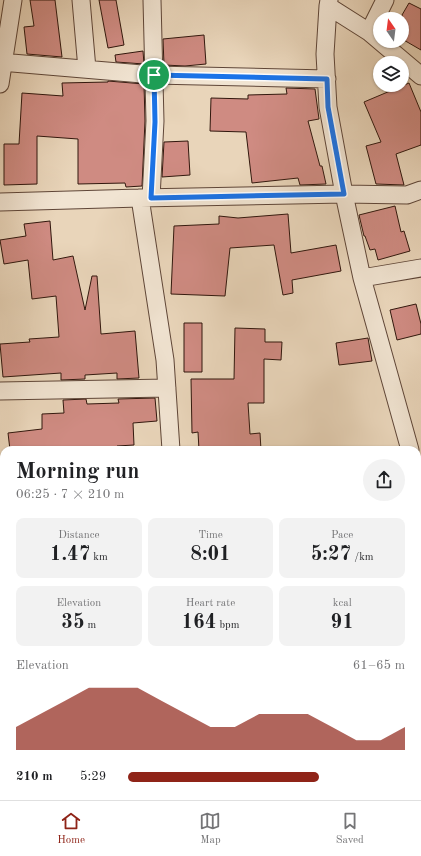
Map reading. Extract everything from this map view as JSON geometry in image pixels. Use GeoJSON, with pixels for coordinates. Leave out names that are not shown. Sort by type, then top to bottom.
{"type":"FeatureCollection","features":[{"type":"Feature","properties":{"kind":"street"},"geometry":{"type":"LineString","coordinates":[[0,84],[2,62],[13,0]]}},
{"type":"Feature","properties":{"kind":"street"},"geometry":{"type":"LineString","coordinates":[[81,0],[87,69]]}},
{"type":"Feature","properties":{"kind":"street"},"geometry":{"type":"LineString","coordinates":[[152,0],[155,122],[146,198],[165,360],[171,446]]}},
{"type":"Feature","properties":{"kind":"street"},"geometry":{"type":"LineString","coordinates":[[369,32],[385,0]]}},
{"type":"Feature","properties":{"kind":"street"},"geometry":{"type":"LineString","coordinates":[[328,3],[369,32],[421,76]]}},
{"type":"Feature","properties":{"kind":"street"},"geometry":{"type":"LineString","coordinates":[[328,3],[325,54],[328,107],[344,194],[362,278],[409,446]]}},
{"type":"Feature","properties":{"kind":"street"},"geometry":{"type":"LineString","coordinates":[[2,62],[154,75],[327,79]]}},
{"type":"Feature","properties":{"kind":"street"},"geometry":{"type":"LineString","coordinates":[[0,202],[344,194],[407,195],[421,190]]}},
{"type":"Feature","properties":{"kind":"street"},"geometry":{"type":"LineString","coordinates":[[362,278],[421,268]]}},
{"type":"Feature","properties":{"kind":"street"},"geometry":{"type":"LineString","coordinates":[[0,391],[167,388]]}},
{"type":"Feature","properties":{"kind":"building"},"geometry":{"type":"Polygon","coordinates":[[[30,0],[55,0],[62,57],[27,54],[24,27],[34,26],[30,0]]]}},
{"type":"Feature","properties":{"kind":"building"},"geometry":{"type":"Polygon","coordinates":[[[99,0],[116,0],[124,45],[108,48],[99,0]]]}},
{"type":"Feature","properties":{"kind":"building"},"geometry":{"type":"Polygon","coordinates":[[[409,3],[421,9],[421,50],[409,43],[409,12],[404,12],[409,3]]]}},
{"type":"Feature","properties":{"kind":"building"},"geometry":{"type":"Polygon","coordinates":[[[204,35],[206,64],[185,66],[164,65],[163,39],[204,35]]]}},
{"type":"Feature","properties":{"kind":"building"},"geometry":{"type":"Polygon","coordinates":[[[143,51],[144,64],[116,62],[115,55],[143,51]]]}},
{"type":"Feature","properties":{"kind":"building"},"geometry":{"type":"Polygon","coordinates":[[[108,81],[144,84],[145,121],[142,186],[126,187],[125,183],[78,184],[78,139],[37,136],[37,184],[4,185],[4,144],[19,144],[22,93],[63,96],[62,83],[108,81]]]}},
{"type":"Feature","properties":{"kind":"building"},"geometry":{"type":"Polygon","coordinates":[[[409,83],[421,112],[421,145],[396,154],[404,185],[376,184],[366,146],[381,142],[364,102],[388,92],[409,92],[409,83]]]}},
{"type":"Feature","properties":{"kind":"building"},"geometry":{"type":"Polygon","coordinates":[[[286,88],[315,89],[319,119],[308,121],[326,184],[300,185],[298,178],[252,183],[246,132],[210,131],[211,98],[248,99],[248,95],[287,94],[286,88]]]}},
{"type":"Feature","properties":{"kind":"building"},"geometry":{"type":"Polygon","coordinates":[[[188,141],[190,175],[162,177],[164,142],[188,141]]]}},
{"type":"Feature","properties":{"kind":"building"},"geometry":{"type":"Polygon","coordinates":[[[395,206],[401,232],[404,231],[410,251],[378,260],[375,249],[370,250],[364,236],[359,215],[395,206]]]}},
{"type":"Feature","properties":{"kind":"building"},"geometry":{"type":"Polygon","coordinates":[[[288,214],[291,253],[336,245],[341,271],[292,280],[293,293],[283,295],[274,245],[230,248],[225,296],[171,294],[174,226],[219,224],[219,216],[238,218],[288,214]]]}},
{"type":"Feature","properties":{"kind":"building"},"geometry":{"type":"Polygon","coordinates":[[[50,221],[53,260],[73,256],[85,310],[92,276],[97,276],[101,334],[135,331],[139,378],[117,379],[117,373],[85,375],[85,379],[61,380],[61,373],[3,377],[0,344],[30,342],[29,339],[59,337],[56,296],[32,299],[28,260],[4,264],[0,240],[26,236],[24,224],[50,221]]]}},
{"type":"Feature","properties":{"kind":"building"},"geometry":{"type":"Polygon","coordinates":[[[416,304],[421,324],[421,334],[397,340],[390,310],[416,304]]]}},
{"type":"Feature","properties":{"kind":"building"},"geometry":{"type":"Polygon","coordinates":[[[184,323],[202,323],[202,372],[184,372],[184,323]]]}},
{"type":"Feature","properties":{"kind":"building"},"geometry":{"type":"Polygon","coordinates":[[[235,328],[265,329],[265,342],[282,342],[281,360],[264,359],[264,403],[248,403],[250,434],[260,433],[261,446],[199,446],[198,432],[192,433],[191,379],[234,379],[235,328]]]}},
{"type":"Feature","properties":{"kind":"building"},"geometry":{"type":"Polygon","coordinates":[[[368,338],[372,361],[339,365],[336,343],[368,338]]]}},
{"type":"Feature","properties":{"kind":"building"},"geometry":{"type":"Polygon","coordinates":[[[155,398],[157,421],[133,423],[134,445],[10,446],[8,433],[42,429],[42,414],[64,413],[63,400],[86,399],[87,404],[119,403],[118,399],[155,398]]]}},
{"type":"Feature","properties":{"kind":"route"},"geometry":{"type":"LineString","coordinates":[[154,75],[327,79],[328,107],[344,194],[151,198],[155,122],[154,75]]}}]}
